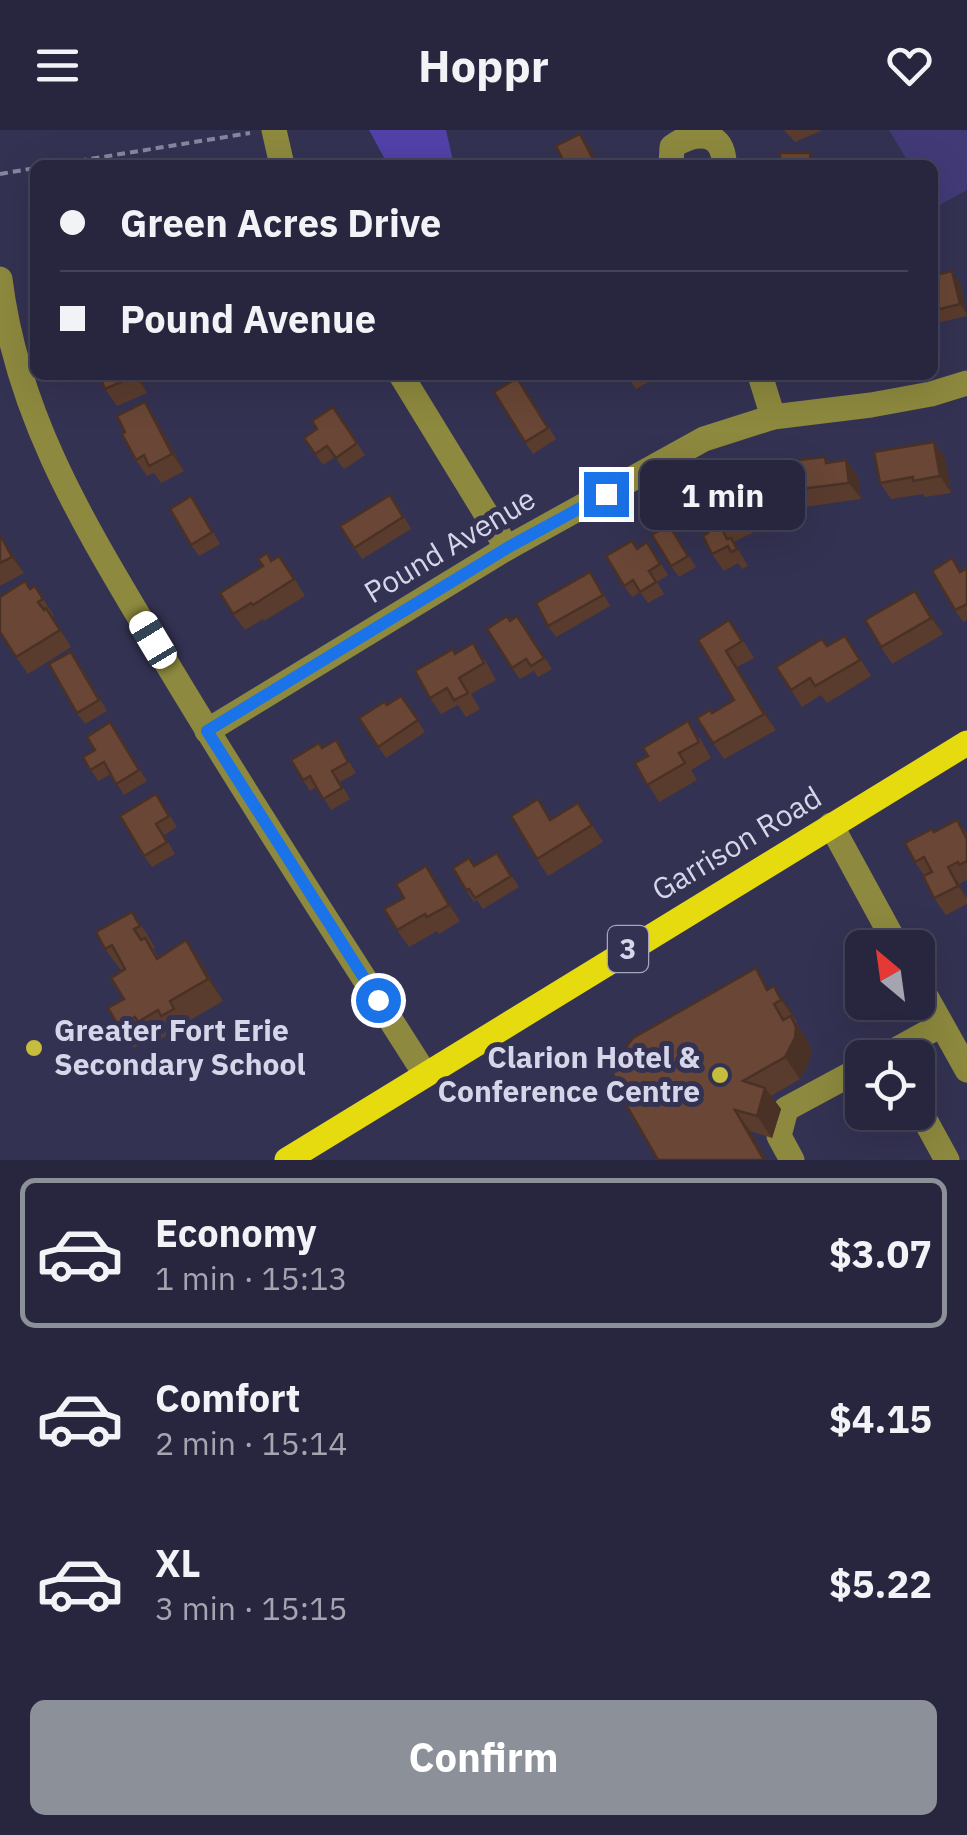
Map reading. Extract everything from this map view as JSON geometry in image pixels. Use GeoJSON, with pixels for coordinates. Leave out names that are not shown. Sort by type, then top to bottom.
{"type":"FeatureCollection","features":[{"type":"Feature","properties":{"kind":"main road","name":"Garrison Road"},"geometry":{"type":"LineString","coordinates":[[287,1160],[967,743]]}},
{"type":"Feature","properties":{"kind":"street"},"geometry":{"type":"LineString","coordinates":[[274,130],[281,160]]}},
{"type":"Feature","properties":{"kind":"street"},"geometry":{"type":"LineString","coordinates":[[671,160],[672,146],[686,133],[697,131],[713,135],[722,148],[723,160]]}},
{"type":"Feature","properties":{"kind":"street"},"geometry":{"type":"LineString","coordinates":[[0,279],[16,368],[44,443],[82,520],[207,731],[425,1074]]}},
{"type":"Feature","properties":{"kind":"street"},"geometry":{"type":"LineString","coordinates":[[405,380],[507,548]]}},
{"type":"Feature","properties":{"kind":"street"},"geometry":{"type":"LineString","coordinates":[[762,380],[773,417]]}},
{"type":"Feature","properties":{"kind":"street","name":"Pound Avenue"},"geometry":{"type":"LineString","coordinates":[[207,731],[507,548],[704,439],[773,417],[871,405],[967,383]]}},
{"type":"Feature","properties":{"kind":"street"},"geometry":{"type":"LineString","coordinates":[[830,825],[888,930]]}},
{"type":"Feature","properties":{"kind":"street"},"geometry":{"type":"LineString","coordinates":[[935,1013],[967,1070]]}},
{"type":"Feature","properties":{"kind":"street"},"geometry":{"type":"LineString","coordinates":[[914,1040],[941,1024]]}},
{"type":"Feature","properties":{"kind":"street"},"geometry":{"type":"LineString","coordinates":[[792,1160],[780,1136],[786,1109],[845,1077]]}},
{"type":"Feature","properties":{"kind":"street"},"geometry":{"type":"LineString","coordinates":[[931,1130],[948,1160]]}},
{"type":"Feature","properties":{"kind":"path"},"geometry":{"type":"LineString","coordinates":[[83,160],[248,133]]}},
{"type":"Feature","properties":{"kind":"path"},"geometry":{"type":"LineString","coordinates":[[0,174],[30,169]]}},
{"type":"Feature","properties":{"kind":"shaded area"},"geometry":{"type":"Polygon","coordinates":[[[369,130],[446,130],[453,160],[385,160],[369,130]]]}},
{"type":"Feature","properties":{"kind":"shaded area"},"geometry":{"type":"Polygon","coordinates":[[[889,130],[967,130],[967,190],[938,206],[938,160],[907,160],[889,130]]]}},
{"type":"Feature","properties":{"kind":"building"},"geometry":{"type":"Polygon","coordinates":[[[580,134],[593,160],[563,160],[556,146],[580,134]]]}},
{"type":"Feature","properties":{"kind":"building"},"geometry":{"type":"Polygon","coordinates":[[[780,153],[810,153],[811,160],[780,160],[780,153]]]}},
{"type":"Feature","properties":{"kind":"building"},"geometry":{"type":"Polygon","coordinates":[[[952,271],[960,304],[938,310],[938,274],[952,271]]]}},
{"type":"Feature","properties":{"kind":"building"},"geometry":{"type":"Polygon","coordinates":[[[101,380],[126,380],[105,389],[101,380]]]}},
{"type":"Feature","properties":{"kind":"building"},"geometry":{"type":"Polygon","coordinates":[[[518,380],[548,428],[525,442],[494,392],[518,380]]]}},
{"type":"Feature","properties":{"kind":"building"},"geometry":{"type":"Polygon","coordinates":[[[145,402],[172,454],[149,466],[144,455],[136,460],[117,416],[145,402]]]}},
{"type":"Feature","properties":{"kind":"building"},"geometry":{"type":"Polygon","coordinates":[[[333,407],[357,443],[336,458],[327,446],[315,454],[304,438],[317,429],[312,421],[333,407]]]}},
{"type":"Feature","properties":{"kind":"building"},"geometry":{"type":"Polygon","coordinates":[[[934,442],[940,476],[880,483],[874,452],[934,442]]]}},
{"type":"Feature","properties":{"kind":"building"},"geometry":{"type":"Polygon","coordinates":[[[825,457],[826,463],[846,460],[849,483],[784,491],[780,462],[825,457]]]}},
{"type":"Feature","properties":{"kind":"building"},"geometry":{"type":"Polygon","coordinates":[[[748,477],[759,498],[749,504],[752,510],[721,527],[737,549],[731,552],[728,546],[712,554],[703,536],[708,533],[691,503],[748,477]]]}},
{"type":"Feature","properties":{"kind":"building"},"geometry":{"type":"Polygon","coordinates":[[[390,495],[403,517],[354,548],[340,526],[390,495]]]}},
{"type":"Feature","properties":{"kind":"building"},"geometry":{"type":"Polygon","coordinates":[[[191,496],[212,532],[191,545],[170,509],[191,496]]]}},
{"type":"Feature","properties":{"kind":"building"},"geometry":{"type":"Polygon","coordinates":[[[669,525],[688,556],[671,566],[652,535],[669,525]]]}},
{"type":"Feature","properties":{"kind":"building"},"geometry":{"type":"Polygon","coordinates":[[[0,535],[12,557],[0,563],[0,535]]]}},
{"type":"Feature","properties":{"kind":"building"},"geometry":{"type":"Polygon","coordinates":[[[632,541],[637,549],[647,542],[660,564],[649,571],[656,582],[640,592],[633,580],[624,586],[606,556],[632,541]]]}},
{"type":"Feature","properties":{"kind":"building"},"geometry":{"type":"Polygon","coordinates":[[[267,553],[271,561],[279,556],[294,579],[233,614],[220,593],[263,566],[258,559],[267,553]]]}},
{"type":"Feature","properties":{"kind":"building"},"geometry":{"type":"Polygon","coordinates":[[[952,558],[960,572],[967,568],[967,604],[955,610],[932,571],[952,558]]]}},
{"type":"Feature","properties":{"kind":"building"},"geometry":{"type":"Polygon","coordinates":[[[590,572],[603,595],[548,626],[536,603],[590,572]]]}},
{"type":"Feature","properties":{"kind":"building"},"geometry":{"type":"Polygon","coordinates":[[[25,581],[30,589],[35,586],[43,599],[38,602],[60,630],[16,657],[0,632],[0,597],[25,581]]]}},
{"type":"Feature","properties":{"kind":"building"},"geometry":{"type":"Polygon","coordinates":[[[915,591],[931,618],[881,647],[865,620],[915,591]]]}},
{"type":"Feature","properties":{"kind":"building"},"geometry":{"type":"Polygon","coordinates":[[[507,616],[510,621],[517,616],[544,658],[531,666],[526,659],[512,668],[487,629],[507,616]]]}},
{"type":"Feature","properties":{"kind":"building"},"geometry":{"type":"Polygon","coordinates":[[[729,620],[742,641],[726,651],[764,714],[713,743],[697,718],[734,700],[698,640],[729,620]]]}},
{"type":"Feature","properties":{"kind":"building"},"geometry":{"type":"Polygon","coordinates":[[[845,636],[860,660],[815,686],[810,678],[791,690],[776,667],[822,639],[827,646],[845,636]]]}},
{"type":"Feature","properties":{"kind":"building"},"geometry":{"type":"Polygon","coordinates":[[[473,643],[484,663],[459,678],[468,693],[454,700],[447,688],[430,698],[415,671],[453,649],[455,654],[473,643]]]}},
{"type":"Feature","properties":{"kind":"building"},"geometry":{"type":"Polygon","coordinates":[[[71,652],[99,700],[77,713],[49,664],[71,652]]]}},
{"type":"Feature","properties":{"kind":"building"},"geometry":{"type":"Polygon","coordinates":[[[401,696],[418,720],[378,747],[359,718],[401,696]]]}},
{"type":"Feature","properties":{"kind":"building"},"geometry":{"type":"Polygon","coordinates":[[[688,721],[699,742],[679,753],[685,763],[647,785],[635,763],[648,756],[643,748],[688,721]]]}},
{"type":"Feature","properties":{"kind":"building"},"geometry":{"type":"Polygon","coordinates":[[[110,722],[139,770],[116,784],[104,762],[90,770],[83,757],[95,750],[87,737],[110,722]]]}},
{"type":"Feature","properties":{"kind":"building"},"geometry":{"type":"Polygon","coordinates":[[[336,740],[348,762],[332,771],[342,788],[323,799],[310,776],[303,780],[291,760],[319,743],[322,748],[336,740]]]}},
{"type":"Feature","properties":{"kind":"building"},"geometry":{"type":"Polygon","coordinates":[[[156,794],[169,816],[156,824],[167,842],[144,856],[120,816],[156,794]]]}},
{"type":"Feature","properties":{"kind":"building"},"geometry":{"type":"Polygon","coordinates":[[[538,799],[550,820],[578,803],[592,825],[537,859],[511,816],[538,799]]]}},
{"type":"Feature","properties":{"kind":"building"},"geometry":{"type":"Polygon","coordinates":[[[957,820],[967,839],[967,861],[948,867],[958,886],[934,898],[923,876],[932,872],[924,857],[915,862],[905,843],[957,820]]]}},
{"type":"Feature","properties":{"kind":"building"},"geometry":{"type":"Polygon","coordinates":[[[497,853],[511,876],[475,898],[453,868],[469,858],[474,866],[497,853]]]}},
{"type":"Feature","properties":{"kind":"building"},"geometry":{"type":"Polygon","coordinates":[[[426,866],[449,905],[397,930],[384,909],[404,898],[396,884],[426,866]]]}},
{"type":"Feature","properties":{"kind":"building"},"geometry":{"type":"Polygon","coordinates":[[[132,912],[140,926],[134,929],[141,940],[145,938],[157,959],[186,940],[208,979],[170,1001],[174,1009],[161,1016],[158,1010],[138,1022],[135,1017],[119,1027],[108,1008],[124,999],[111,978],[125,969],[112,945],[105,949],[96,932],[132,912]]]}},
{"type":"Feature","properties":{"kind":"building","name":"Clarion Hotel & Conference Centre"},"geometry":{"type":"Polygon","coordinates":[[[756,968],[767,990],[774,986],[781,1000],[774,1004],[783,1020],[791,1016],[796,1027],[785,1057],[743,1081],[765,1088],[757,1116],[735,1110],[764,1160],[658,1160],[617,1089],[613,1072],[617,1059],[633,1038],[756,968]]]}},
{"type":"Feature","properties":{"kind":"place","name":"Greater Fort Erie Secondary School"},"geometry":{"type":"Point","coordinates":[34,1048]}},
{"type":"Feature","properties":{"kind":"place","name":"Clarion Hotel & Conference Centre"},"geometry":{"type":"Point","coordinates":[720,1075]}},
{"type":"Feature","properties":{"kind":"route"},"geometry":{"type":"LineString","coordinates":[[378,1000],[207,731],[507,548],[606,494]]}}]}
